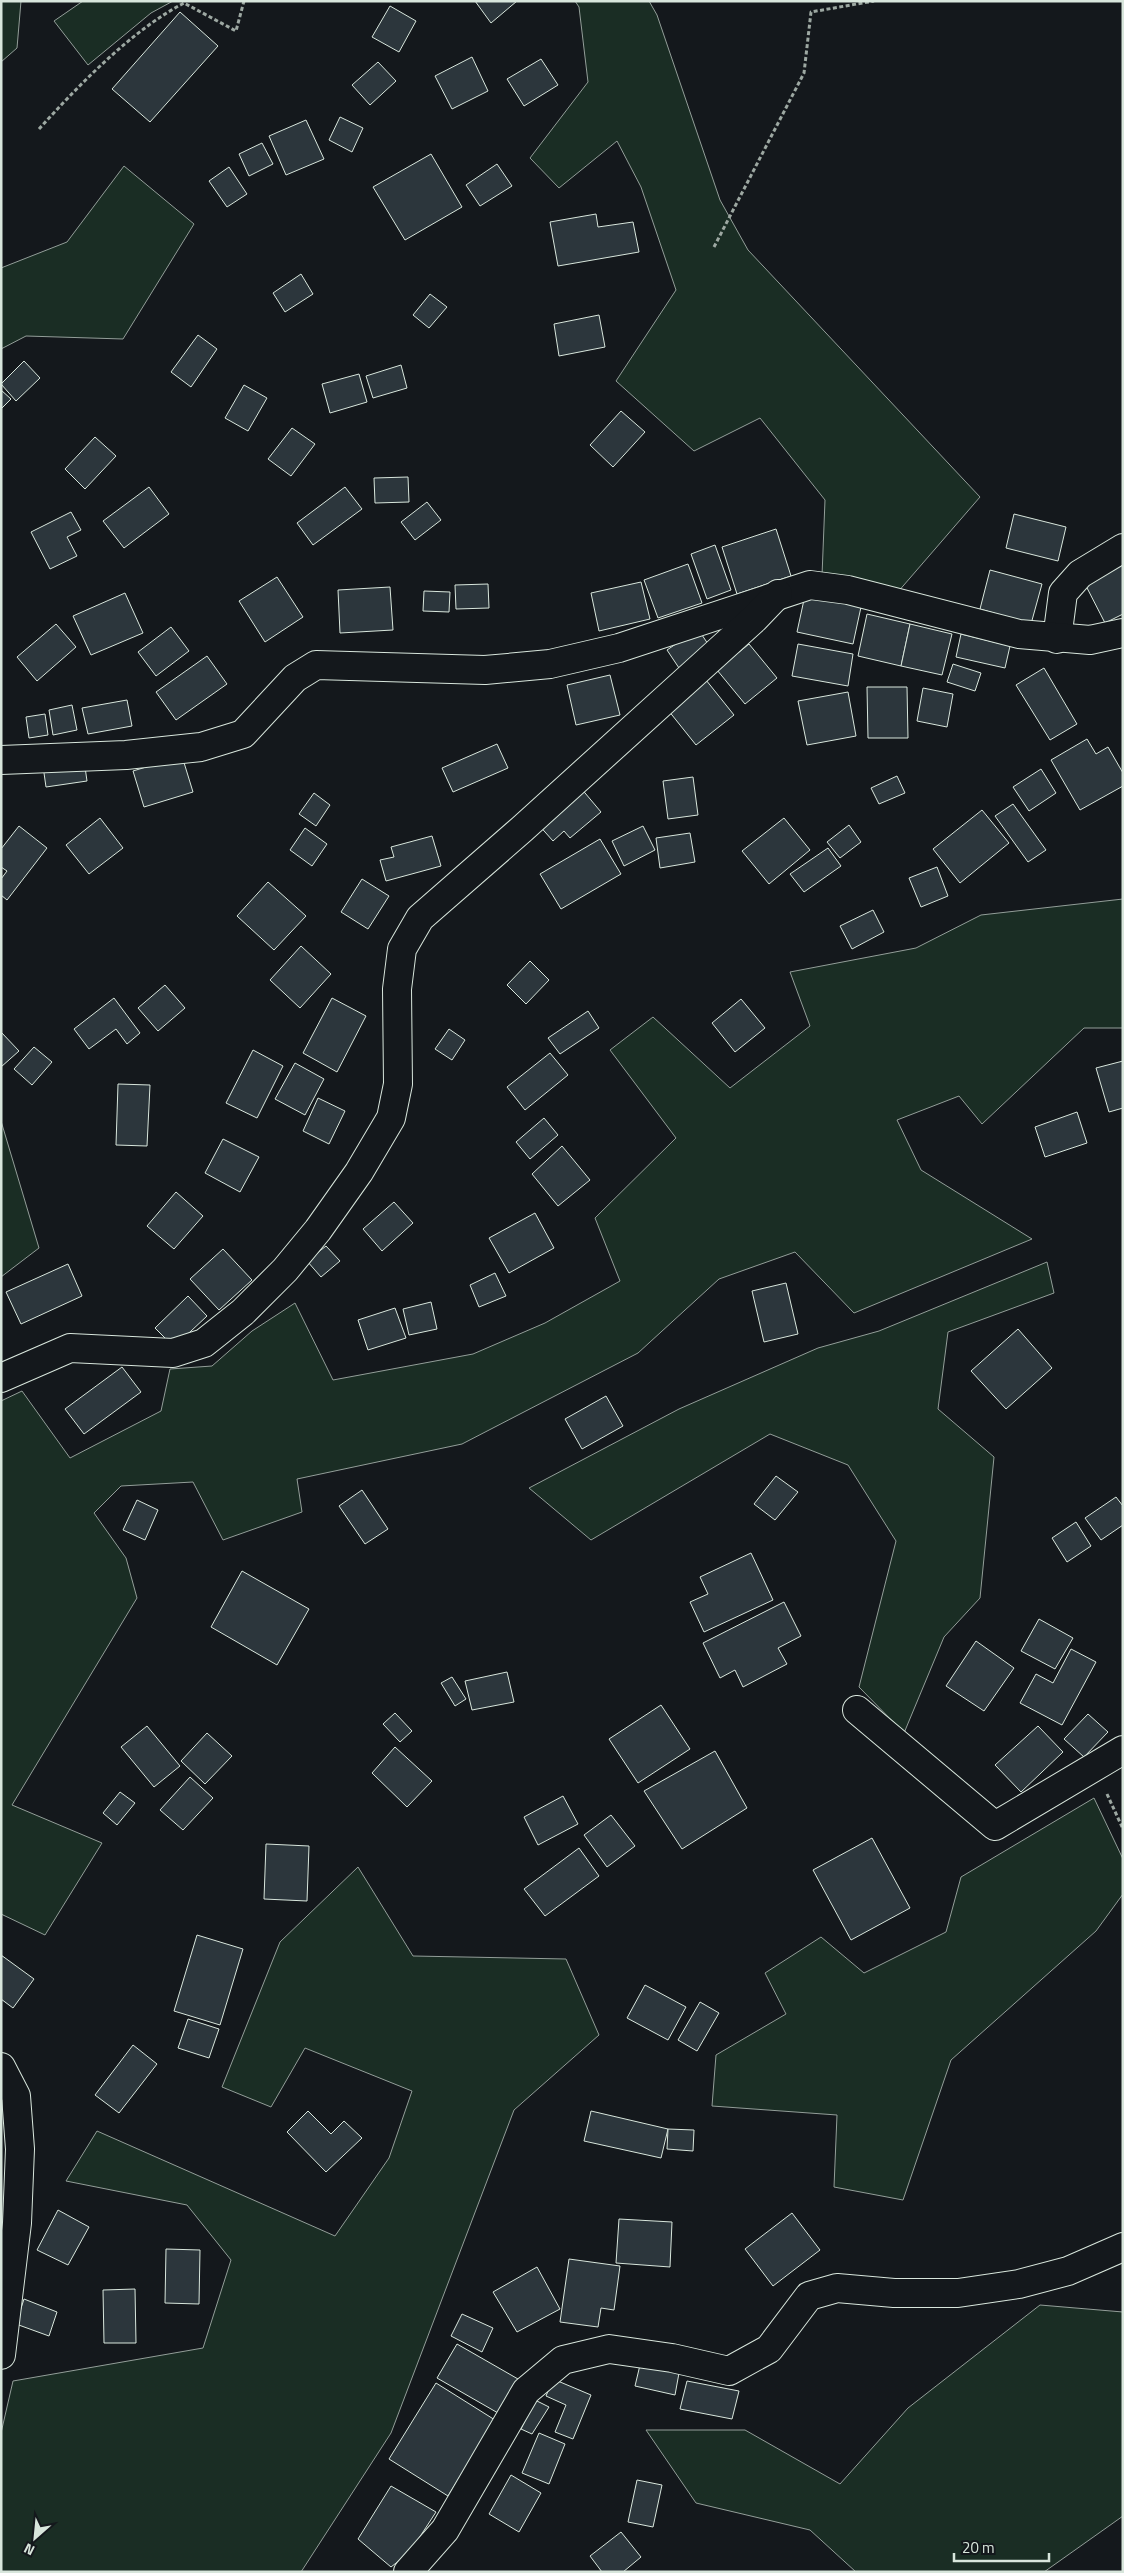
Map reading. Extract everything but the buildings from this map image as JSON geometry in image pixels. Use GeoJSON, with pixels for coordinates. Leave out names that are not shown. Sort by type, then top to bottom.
{"type":"FeatureCollection","features":[{"type":"Feature","properties":{"kind":"street"},"geometry":{"type":"LineString","coordinates":[[1057,639],[1063,593],[1080,574],[1123,548]]}},
{"type":"Feature","properties":{"kind":"street"},"geometry":{"type":"LineString","coordinates":[[1,760],[126,755],[201,747],[244,734],[294,678],[316,665],[484,670],[550,664],[619,648],[810,585],[848,590],[1019,634],[1057,639],[1090,640],[1123,633]]}},
{"type":"Feature","properties":{"kind":"street"},"geometry":{"type":"LineString","coordinates":[[1,1378],[70,1348],[173,1353],[204,1343],[243,1312],[285,1270],[318,1230],[359,1172],[391,1118],[398,1084],[398,989],[402,949],[420,918],[522,829],[754,619],[778,594]]}},
{"type":"Feature","properties":{"kind":"street"},"geometry":{"type":"LineString","coordinates":[[857,1710],[995,1826],[1123,1750]]}},
{"type":"Feature","properties":{"kind":"street"},"geometry":{"type":"LineString","coordinates":[[1,2067],[16,2096],[20,2149],[17,2224],[1,2355]]}},
{"type":"Feature","properties":{"kind":"street"},"geometry":{"type":"LineString","coordinates":[[408,2572],[445,2530],[526,2391],[563,2360],[609,2349],[672,2358],[729,2371],[769,2349],[809,2296],[838,2288],[894,2293],[958,2293],[1010,2285],[1068,2271],[1123,2247]]}},
{"type":"Feature","properties":{"kind":"path"},"geometry":{"type":"LineString","coordinates":[[39,129],[74,90],[160,16],[184,3],[236,31],[244,1]]}},
{"type":"Feature","properties":{"kind":"path"},"geometry":{"type":"LineString","coordinates":[[714,247],[804,73],[812,12],[874,1]]}},
{"type":"Feature","properties":{"kind":"green space"},"geometry":{"type":"Polygon","coordinates":[[[1,1],[21,1],[17,48],[1,62],[1,1]]]}},
{"type":"Feature","properties":{"kind":"green space"},"geometry":{"type":"Polygon","coordinates":[[[83,1],[173,1],[151,13],[88,65],[54,21],[83,1]]]}},
{"type":"Feature","properties":{"kind":"green space"},"geometry":{"type":"Polygon","coordinates":[[[575,1],[649,1],[657,15],[720,200],[748,250],[980,497],[897,593],[822,576],[825,500],[760,418],[694,451],[616,381],[676,290],[641,187],[617,141],[559,188],[530,158],[588,82],[579,7],[575,1]]]}},
{"type":"Feature","properties":{"kind":"green space"},"geometry":{"type":"Polygon","coordinates":[[[124,166],[194,224],[123,339],[26,336],[1,349],[1,268],[67,242],[124,166]]]}},
{"type":"Feature","properties":{"kind":"green space"},"geometry":{"type":"Polygon","coordinates":[[[1123,899],[1123,1028],[1084,1028],[982,1124],[959,1096],[897,1120],[921,1170],[1032,1239],[854,1313],[795,1252],[719,1279],[638,1353],[462,1444],[297,1479],[302,1512],[223,1540],[193,1482],[121,1486],[94,1513],[126,1558],[137,1598],[12,1805],[102,1843],[45,1935],[1,1914],[1,1401],[22,1391],[70,1458],[161,1411],[170,1369],[212,1366],[252,1331],[295,1303],[333,1380],[473,1354],[545,1323],[620,1281],[595,1218],[676,1138],[610,1050],[653,1017],[730,1088],[810,1026],[790,972],[916,948],[981,915],[1123,899]]]}},
{"type":"Feature","properties":{"kind":"green space"},"geometry":{"type":"Polygon","coordinates":[[[1,1121],[39,1248],[1,1277],[1,1121]]]}},
{"type":"Feature","properties":{"kind":"green space"},"geometry":{"type":"Polygon","coordinates":[[[1047,1262],[1054,1293],[948,1332],[938,1409],[994,1457],[980,1598],[944,1637],[904,1733],[859,1687],[896,1541],[848,1465],[770,1434],[591,1540],[529,1488],[679,1409],[818,1348],[879,1331],[1047,1262]]]}},
{"type":"Feature","properties":{"kind":"green space"},"geometry":{"type":"Polygon","coordinates":[[[1094,1798],[1123,1859],[1123,1894],[1096,1931],[951,2060],[903,2200],[834,2187],[837,2115],[712,2106],[716,2055],[786,2014],[765,1973],[821,1937],[864,1973],[946,1932],[961,1877],[1094,1798]]]}},
{"type":"Feature","properties":{"kind":"green space"},"geometry":{"type":"Polygon","coordinates":[[[358,1867],[413,1956],[566,1959],[599,2035],[514,2110],[391,2433],[301,2572],[1,2572],[1,2433],[13,2381],[203,2348],[231,2260],[187,2205],[66,2181],[97,2131],[335,2236],[389,2158],[412,2091],[305,2048],[271,2107],[222,2087],[280,1942],[358,1867]]]}},
{"type":"Feature","properties":{"kind":"green space"},"geometry":{"type":"Polygon","coordinates":[[[1040,2305],[1123,2312],[1123,2516],[1044,2572],[856,2572],[810,2530],[696,2503],[646,2430],[745,2430],[840,2484],[908,2408],[1040,2305]]]}}]}
